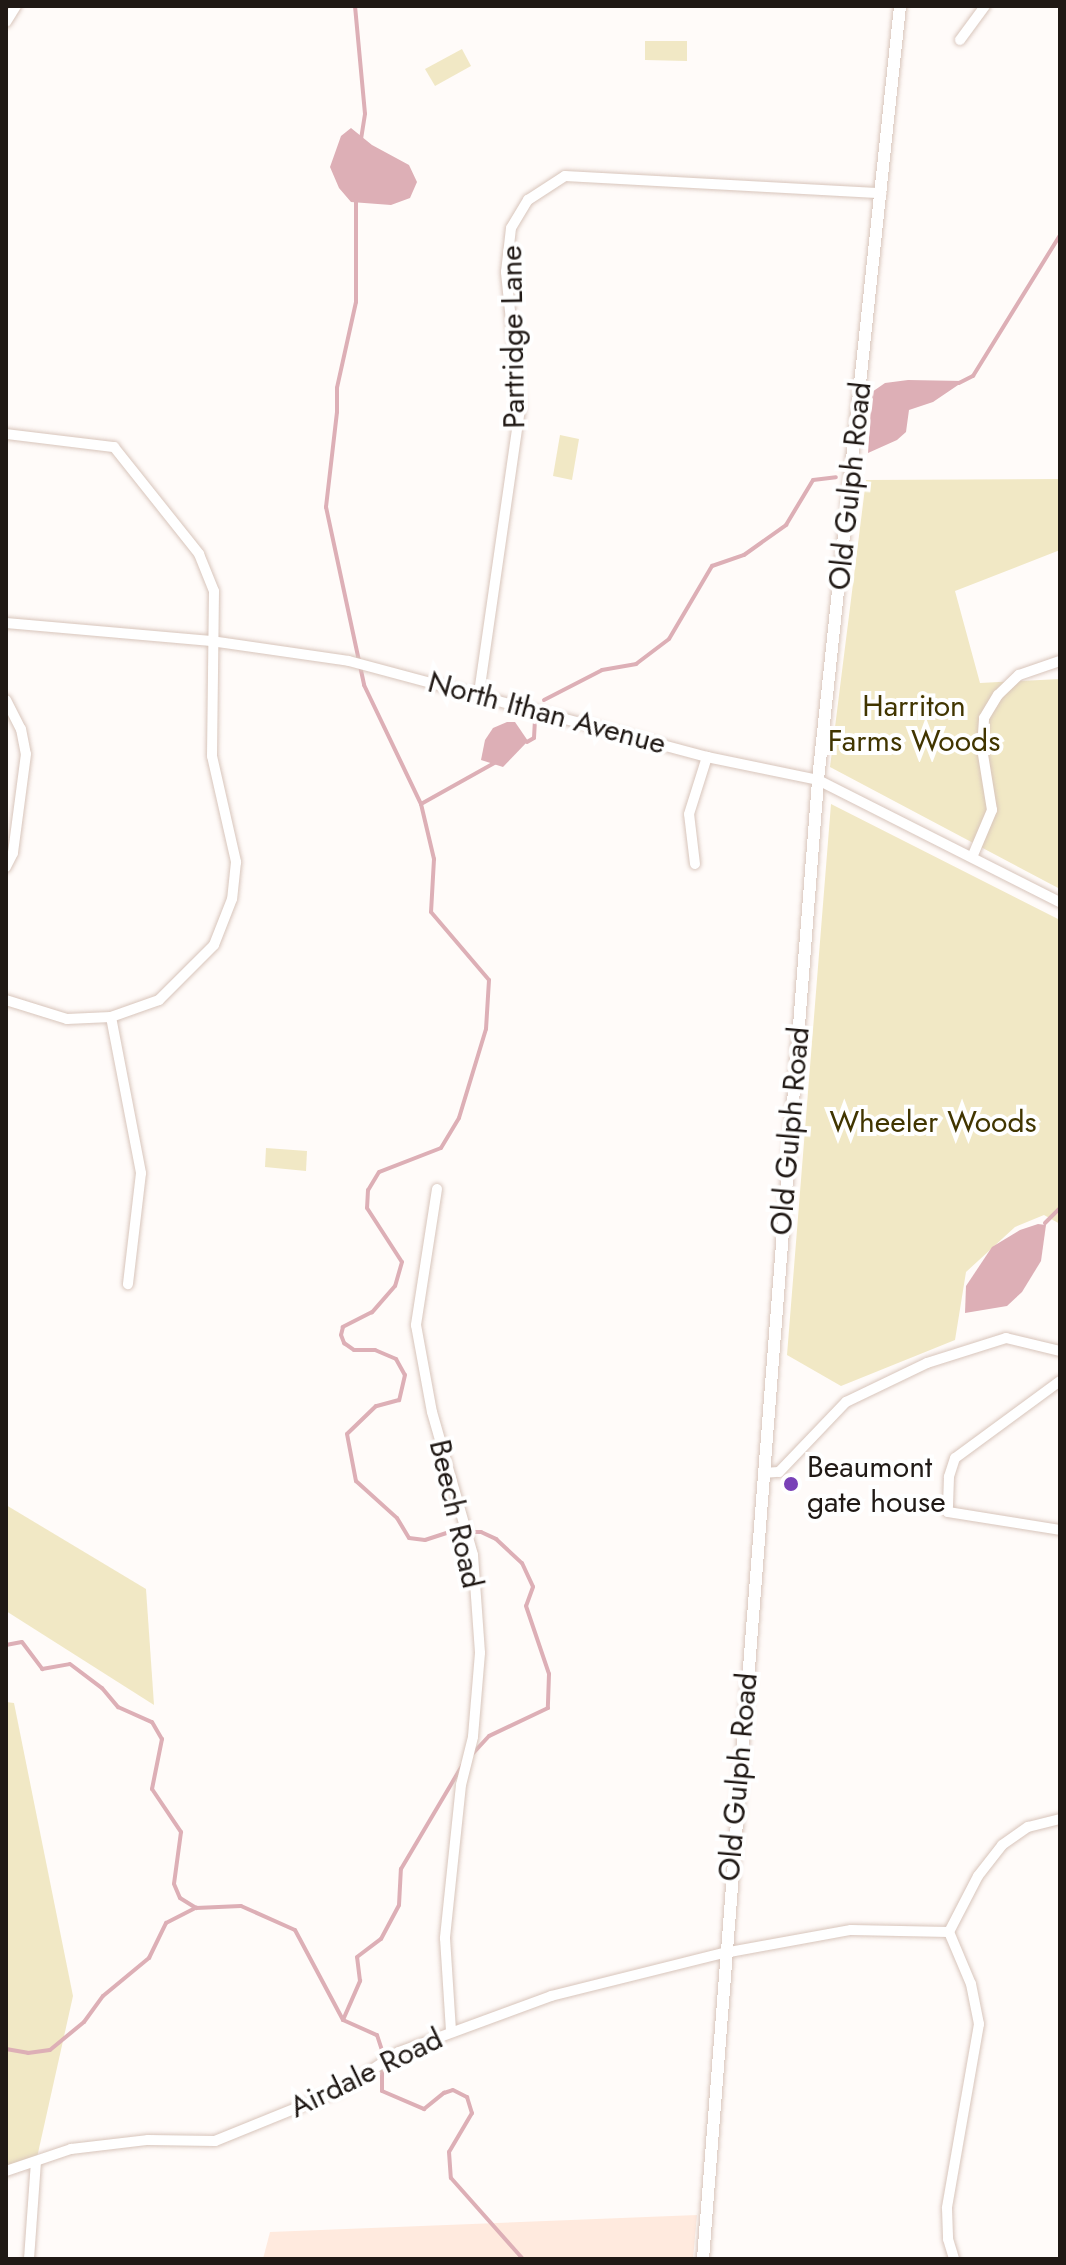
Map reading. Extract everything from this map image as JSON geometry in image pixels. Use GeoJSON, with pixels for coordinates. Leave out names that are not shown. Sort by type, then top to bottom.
{"type":"FeatureCollection","features":[{"type":"Feature","properties":{"kind":"street"},"geometry":{"type":"LineString","coordinates":[[6,22],[16,6]]}},
{"type":"Feature","properties":{"kind":"street","name":"Old Gulph Road"},"geometry":{"type":"LineString","coordinates":[[703,2259],[724,1953],[818,780],[900,6]]}},
{"type":"Feature","properties":{"kind":"street"},"geometry":{"type":"LineString","coordinates":[[960,40],[985,6]]}},
{"type":"Feature","properties":{"kind":"street","name":"Partridge Lane"},"geometry":{"type":"LineString","coordinates":[[479,693],[520,408],[519,365],[506,272],[511,228],[528,200],[565,176],[882,193]]}},
{"type":"Feature","properties":{"kind":"street"},"geometry":{"type":"LineString","coordinates":[[6,434],[100,443],[122,453],[139,483],[199,554],[214,591],[212,756],[236,862],[232,899],[214,945],[159,1000],[111,1017],[67,1019],[6,1000]]}},
{"type":"Feature","properties":{"kind":"street","name":"North Ithan Avenue"},"geometry":{"type":"LineString","coordinates":[[6,623],[211,641],[349,661],[479,693],[707,757],[818,780],[973,855],[1060,902]]}},
{"type":"Feature","properties":{"kind":"street"},"geometry":{"type":"LineString","coordinates":[[973,855],[992,810],[982,748],[984,718],[998,695],[1019,675],[1060,661]]}},
{"type":"Feature","properties":{"kind":"street"},"geometry":{"type":"LineString","coordinates":[[6,700],[21,729],[26,754],[13,853],[6,867]]}},
{"type":"Feature","properties":{"kind":"street"},"geometry":{"type":"LineString","coordinates":[[695,864],[689,814],[707,757]]}},
{"type":"Feature","properties":{"kind":"street"},"geometry":{"type":"LineString","coordinates":[[111,1017],[141,1173],[128,1284]]}},
{"type":"Feature","properties":{"kind":"street","name":"Beech Road"},"geometry":{"type":"LineString","coordinates":[[437,1189],[416,1325],[432,1412],[473,1555],[480,1653],[473,1737],[461,1785],[445,1938],[451,2031]]}},
{"type":"Feature","properties":{"kind":"street"},"geometry":{"type":"LineString","coordinates":[[763,1473],[779,1472],[846,1402],[927,1363],[1006,1338],[1060,1351]]}},
{"type":"Feature","properties":{"kind":"street"},"geometry":{"type":"LineString","coordinates":[[1060,1381],[955,1458],[949,1477],[948,1512],[1060,1530]]}},
{"type":"Feature","properties":{"kind":"street"},"geometry":{"type":"LineString","coordinates":[[954,2259],[948,2239],[947,2208],[979,2024],[971,1984],[949,1932],[978,1876],[1002,1845],[1028,1827],[1060,1819]]}},
{"type":"Feature","properties":{"kind":"street","name":"Airdale Road"},"geometry":{"type":"LineString","coordinates":[[6,2171],[71,2149],[148,2140],[215,2141],[343,2089],[399,2052],[551,1996],[724,1953],[851,1930],[949,1932]]}},
{"type":"Feature","properties":{"kind":"street"},"geometry":{"type":"LineString","coordinates":[[29,2259],[36,2162]]}},
{"type":"Feature","properties":{"kind":"shaded area"},"geometry":{"type":"Polygon","coordinates":[[[351,128],[372,145],[409,165],[417,182],[410,198],[391,205],[351,202],[339,188],[330,167],[341,136],[351,128]]]}},
{"type":"Feature","properties":{"kind":"shaded area"},"geometry":{"type":"Polygon","coordinates":[[[908,380],[964,381],[933,402],[909,410],[906,432],[897,440],[868,453],[872,392],[885,383],[908,380]]]}},
{"type":"Feature","properties":{"kind":"shaded area"},"geometry":{"type":"Polygon","coordinates":[[[515,722],[528,741],[503,767],[481,760],[485,740],[493,728],[515,722]]]}},
{"type":"Feature","properties":{"kind":"shaded area"},"geometry":{"type":"Polygon","coordinates":[[[1038,1224],[1046,1225],[1041,1261],[1022,1292],[1007,1306],[965,1313],[966,1286],[992,1247],[1020,1230],[1038,1224]]]}},
{"type":"Feature","properties":{"kind":"shaded area"},"geometry":{"type":"Polygon","coordinates":[[[697,2215],[693,2259],[263,2259],[270,2232],[697,2215]]]}},
{"type":"Feature","properties":{"kind":"green space"},"geometry":{"type":"Polygon","coordinates":[[[645,41],[687,41],[687,61],[645,60],[645,41]]]}},
{"type":"Feature","properties":{"kind":"green space"},"geometry":{"type":"Polygon","coordinates":[[[462,49],[471,66],[435,86],[425,69],[462,49]]]}},
{"type":"Feature","properties":{"kind":"green space"},"geometry":{"type":"Polygon","coordinates":[[[560,435],[579,439],[572,480],[553,476],[560,435]]]}},
{"type":"Feature","properties":{"kind":"green space","name":"Harriton Farms Woods"},"geometry":{"type":"Polygon","coordinates":[[[1060,479],[1060,550],[955,591],[980,683],[1060,679],[1060,889],[830,767],[866,480],[1060,479]]]}},
{"type":"Feature","properties":{"kind":"green space","name":"Wheeler Woods"},"geometry":{"type":"Polygon","coordinates":[[[831,804],[1060,920],[1060,1224],[1044,1215],[1015,1227],[966,1272],[955,1340],[841,1386],[787,1355],[831,804]]]}},
{"type":"Feature","properties":{"kind":"green space"},"geometry":{"type":"Polygon","coordinates":[[[266,1148],[307,1151],[306,1171],[265,1167],[266,1148]]]}},
{"type":"Feature","properties":{"kind":"green space"},"geometry":{"type":"Polygon","coordinates":[[[6,1505],[146,1589],[154,1705],[6,1611],[6,1505]]]}},
{"type":"Feature","properties":{"kind":"green space"},"geometry":{"type":"Polygon","coordinates":[[[6,1702],[14,1703],[73,1996],[36,2162],[6,2171],[6,1702]]]}},
{"type":"Feature","properties":{"kind":"waterway"},"geometry":{"type":"LineString","coordinates":[[355,6],[365,114],[361,138]]}},
{"type":"Feature","properties":{"kind":"waterway"},"geometry":{"type":"LineString","coordinates":[[356,199],[356,302],[337,388],[326,507],[364,685],[421,804],[434,859],[431,912],[489,980],[486,1029],[459,1118],[441,1148],[379,1172],[368,1190],[367,1208],[402,1262],[395,1286],[372,1312],[343,1327],[341,1335],[344,1343],[354,1350],[375,1350],[396,1359],[405,1375],[399,1400],[376,1406],[347,1434],[356,1481],[397,1518],[409,1538],[425,1540],[449,1532],[481,1532],[496,1539],[522,1563],[533,1587],[526,1606],[549,1674],[548,1708],[489,1736],[472,1754]]}},
{"type":"Feature","properties":{"kind":"waterway"},"geometry":{"type":"LineString","coordinates":[[959,383],[973,376],[1060,235]]}},
{"type":"Feature","properties":{"kind":"waterway"},"geometry":{"type":"LineString","coordinates":[[544,700],[602,670],[636,664],[669,639],[712,566],[744,555],[786,525],[813,480],[836,477]]}},
{"type":"Feature","properties":{"kind":"waterway"},"geometry":{"type":"LineString","coordinates":[[527,742],[534,738],[535,721]]}},
{"type":"Feature","properties":{"kind":"waterway"},"geometry":{"type":"LineString","coordinates":[[421,804],[496,762]]}},
{"type":"Feature","properties":{"kind":"waterway"},"geometry":{"type":"LineString","coordinates":[[1045,1223],[1060,1208]]}},
{"type":"Feature","properties":{"kind":"waterway"},"geometry":{"type":"LineString","coordinates":[[6,1645],[22,1642],[42,1669],[70,1664],[102,1688],[118,1707],[152,1722],[162,1739],[152,1789],[181,1832],[174,1884],[180,1898],[196,1908],[241,1906],[295,1930],[343,2020],[377,2035],[382,2050],[382,2091],[424,2109],[444,2093],[453,2090],[467,2097],[472,2113],[449,2152],[451,2178],[523,2259]]}},
{"type":"Feature","properties":{"kind":"waterway"},"geometry":{"type":"LineString","coordinates":[[343,2020],[360,1981],[357,1957],[381,1939],[399,1905],[401,1869],[463,1764]]}},
{"type":"Feature","properties":{"kind":"waterway"},"geometry":{"type":"LineString","coordinates":[[6,2049],[28,2053],[50,2050],[84,2022],[103,1996],[149,1958],[166,1923],[196,1908]]}},
{"type":"Feature","properties":{"kind":"place","name":"Beaumont gate house"},"geometry":{"type":"Point","coordinates":[791,1484]}}]}
